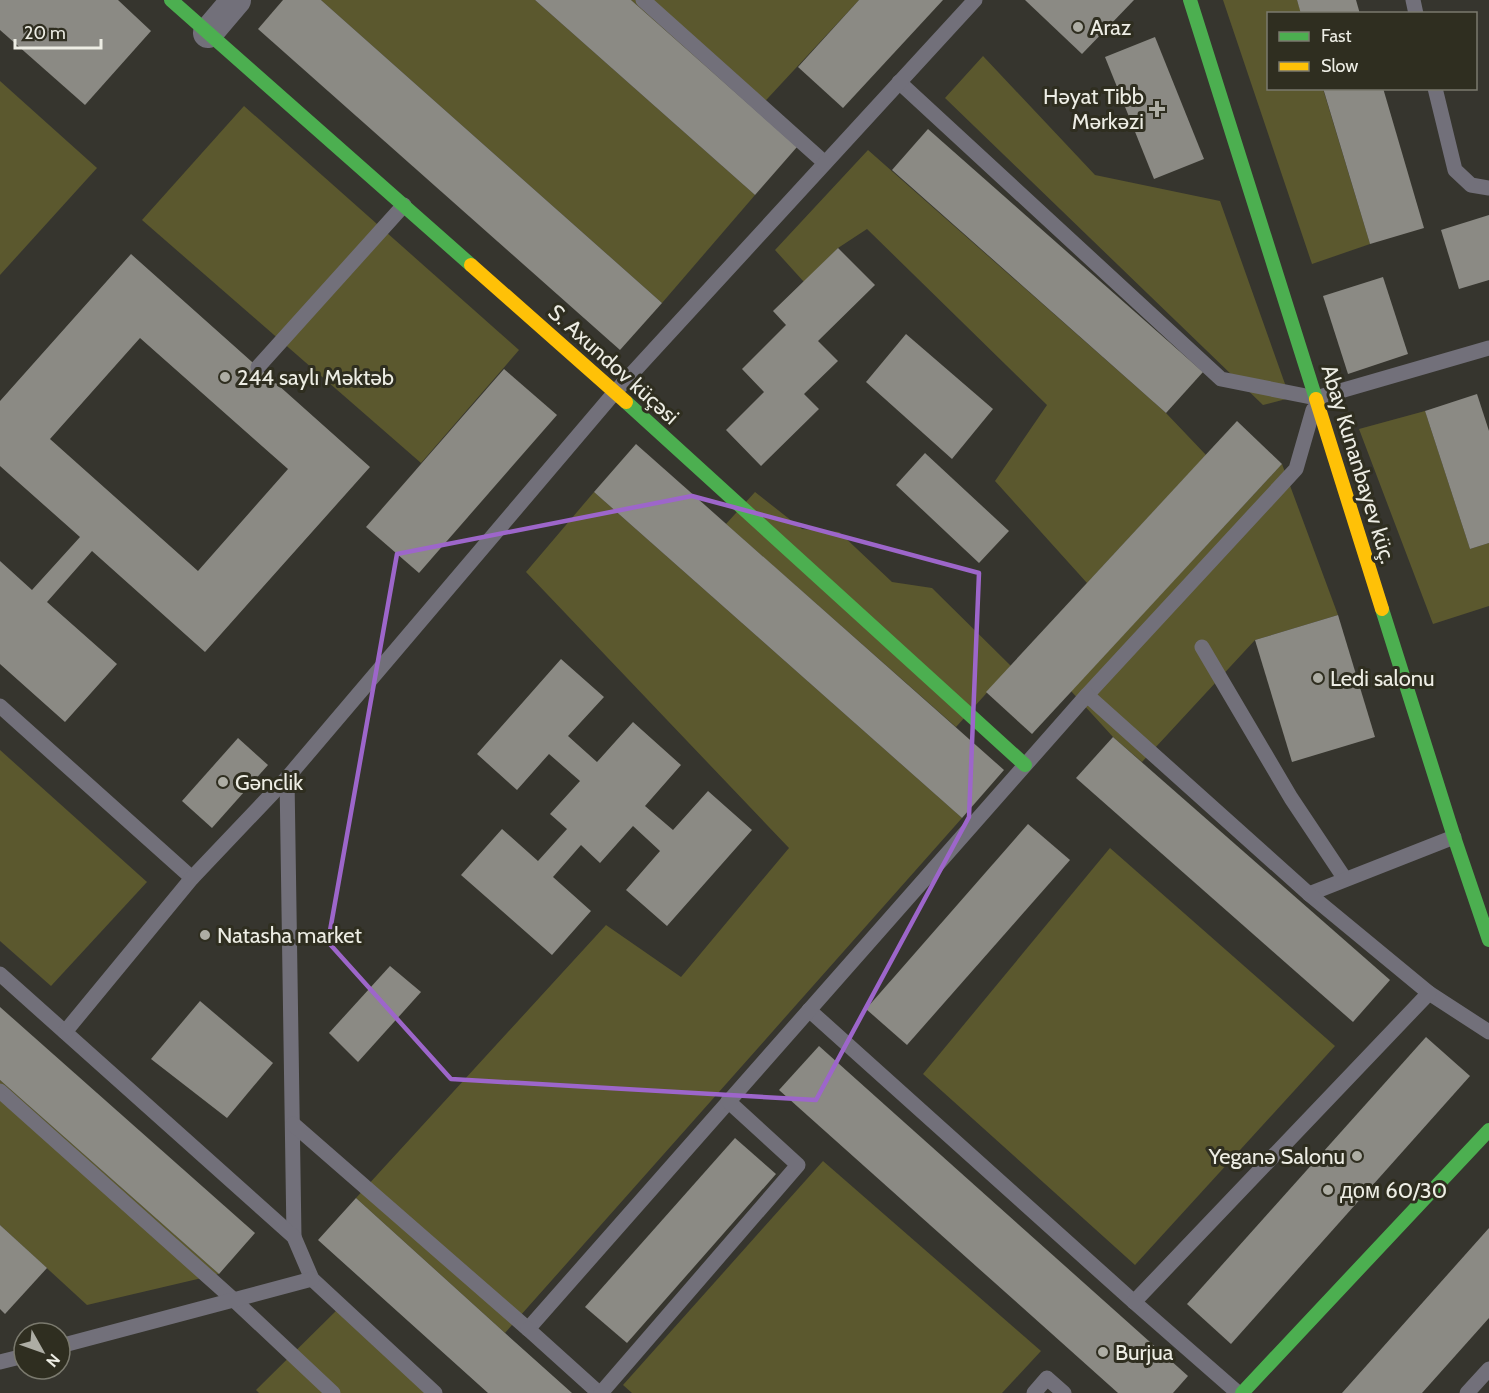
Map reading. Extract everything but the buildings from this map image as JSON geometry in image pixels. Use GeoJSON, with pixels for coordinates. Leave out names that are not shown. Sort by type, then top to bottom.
{"type":"FeatureCollection","features":[{"type":"Feature","properties":{"kind":"street","name":"S. Axundov küçəsi"},"geometry":{"type":"LineString","coordinates":[[171,0],[615,392],[1025,765]]}},
{"type":"Feature","properties":{"kind":"street"},"geometry":{"type":"LineString","coordinates":[[208,33],[236,0]]}},
{"type":"Feature","properties":{"kind":"street","name":"Abay Kunanbayev küç."},"geometry":{"type":"LineString","coordinates":[[1190,0],[1454,837],[1489,940]]}},
{"type":"Feature","properties":{"kind":"street"},"geometry":{"type":"LineString","coordinates":[[1240,1393],[1489,1130]]}},
{"type":"Feature","properties":{"kind":"lane"},"geometry":{"type":"LineString","coordinates":[[643,0],[825,163]]}},
{"type":"Feature","properties":{"kind":"lane"},"geometry":{"type":"LineString","coordinates":[[65,1032],[192,878],[287,778],[615,392],[975,0]]}},
{"type":"Feature","properties":{"kind":"lane"},"geometry":{"type":"LineString","coordinates":[[899,82],[1221,379],[1316,398],[1489,348]]}},
{"type":"Feature","properties":{"kind":"lane"},"geometry":{"type":"LineString","coordinates":[[1435,90],[1455,170],[1471,185],[1489,188]]}},
{"type":"Feature","properties":{"kind":"lane"},"geometry":{"type":"LineString","coordinates":[[258,368],[404,205]]}},
{"type":"Feature","properties":{"kind":"lane"},"geometry":{"type":"LineString","coordinates":[[528,1329],[1087,695],[1296,469],[1316,398]]}},
{"type":"Feature","properties":{"kind":"lane"},"geometry":{"type":"LineString","coordinates":[[1202,647],[1291,798],[1345,879]]}},
{"type":"Feature","properties":{"kind":"lane"},"geometry":{"type":"LineString","coordinates":[[1087,695],[1310,894],[1429,993],[1489,1032]]}},
{"type":"Feature","properties":{"kind":"lane"},"geometry":{"type":"LineString","coordinates":[[0,706],[192,878]]}},
{"type":"Feature","properties":{"kind":"lane"},"geometry":{"type":"LineString","coordinates":[[287,778],[294,1237],[312,1279],[435,1393]]}},
{"type":"Feature","properties":{"kind":"lane"},"geometry":{"type":"LineString","coordinates":[[1310,894],[1454,837]]}},
{"type":"Feature","properties":{"kind":"lane"},"geometry":{"type":"LineString","coordinates":[[0,974],[294,1237]]}},
{"type":"Feature","properties":{"kind":"lane"},"geometry":{"type":"LineString","coordinates":[[1134,1302],[1429,993]]}},
{"type":"Feature","properties":{"kind":"lane"},"geometry":{"type":"LineString","coordinates":[[809,1010],[1134,1302],[1240,1393]]}},
{"type":"Feature","properties":{"kind":"lane"},"geometry":{"type":"LineString","coordinates":[[0,1091],[234,1300],[333,1393]]}},
{"type":"Feature","properties":{"kind":"lane"},"geometry":{"type":"LineString","coordinates":[[292,1124],[600,1393],[798,1165],[728,1101]]}},
{"type":"Feature","properties":{"kind":"lane"},"geometry":{"type":"LineString","coordinates":[[72,1343],[312,1279]]}},
{"type":"Feature","properties":{"kind":"lane"},"geometry":{"type":"LineString","coordinates":[[1467,1393],[1489,1369]]}},
{"type":"Feature","properties":{"kind":"lane"},"geometry":{"type":"LineString","coordinates":[[1034,1393],[1047,1378],[1064,1393]]}},
{"type":"Feature","properties":{"kind":"highlighted area"},"geometry":{"type":"Polygon","coordinates":[[[692,496],[979,573],[969,817],[816,1100],[451,1079],[328,942],[397,554],[692,496]]]}},
{"type":"Feature","properties":{"kind":"shaded area"},"geometry":{"type":"Polygon","coordinates":[[[321,0],[535,0],[755,195],[662,303],[321,0]]]}},
{"type":"Feature","properties":{"kind":"shaded area"},"geometry":{"type":"Polygon","coordinates":[[[631,0],[859,0],[756,111],[631,0]]]}},
{"type":"Feature","properties":{"kind":"shaded area"},"geometry":{"type":"Polygon","coordinates":[[[1223,0],[1297,0],[1301,12],[1267,12],[1267,90],[1323,90],[1370,244],[1312,264],[1223,0]]]}},
{"type":"Feature","properties":{"kind":"shaded area"},"geometry":{"type":"Polygon","coordinates":[[[983,56],[1095,175],[1220,201],[1290,398],[1263,405],[945,98],[983,56]]]}},
{"type":"Feature","properties":{"kind":"shaded area"},"geometry":{"type":"Polygon","coordinates":[[[0,81],[97,168],[0,275],[0,81]]]}},
{"type":"Feature","properties":{"kind":"shaded area"},"geometry":{"type":"Polygon","coordinates":[[[244,106],[519,350],[421,463],[142,220],[244,106]]]}},
{"type":"Feature","properties":{"kind":"shaded area"},"geometry":{"type":"Polygon","coordinates":[[[868,150],[1166,413],[1206,455],[1087,583],[995,481],[1047,405],[867,229],[838,248],[804,282],[775,250],[868,150]]]}},
{"type":"Feature","properties":{"kind":"shaded area"},"geometry":{"type":"Polygon","coordinates":[[[1425,411],[1470,549],[1489,543],[1489,606],[1433,624],[1359,429],[1425,411]]]}},
{"type":"Feature","properties":{"kind":"shaded area"},"geometry":{"type":"Polygon","coordinates":[[[1282,464],[1338,615],[1255,640],[1142,762],[1113,737],[1071,691],[1282,464]]]}},
{"type":"Feature","properties":{"kind":"shaded area"},"geometry":{"type":"Polygon","coordinates":[[[594,492],[962,818],[505,1333],[356,1198],[606,925],[681,977],[789,848],[526,572],[594,492]]]}},
{"type":"Feature","properties":{"kind":"shaded area"},"geometry":{"type":"Polygon","coordinates":[[[755,492],[802,529],[839,532],[892,582],[932,588],[1011,666],[956,727],[726,524],[755,492]]]}},
{"type":"Feature","properties":{"kind":"shaded area"},"geometry":{"type":"Polygon","coordinates":[[[0,750],[147,882],[51,986],[0,941],[0,750]]]}},
{"type":"Feature","properties":{"kind":"shaded area"},"geometry":{"type":"Polygon","coordinates":[[[1110,848],[1335,1046],[1135,1265],[923,1074],[1110,848]]]}},
{"type":"Feature","properties":{"kind":"shaded area"},"geometry":{"type":"Polygon","coordinates":[[[0,1080],[219,1274],[87,1305],[0,1225],[0,1080]]]}},
{"type":"Feature","properties":{"kind":"shaded area"},"geometry":{"type":"Polygon","coordinates":[[[823,1161],[1041,1351],[1002,1393],[632,1393],[623,1385],[823,1161]]]}},
{"type":"Feature","properties":{"kind":"shaded area"},"geometry":{"type":"Polygon","coordinates":[[[341,1306],[435,1393],[259,1393],[256,1390],[341,1306]]]}},
{"type":"Feature","properties":{"kind":"traffic: fast"},"geometry":{"type":"LineString","coordinates":[[171,0],[471,265]]}},
{"type":"Feature","properties":{"kind":"traffic: fast"},"geometry":{"type":"LineString","coordinates":[[1190,0],[1316,399]]}},
{"type":"Feature","properties":{"kind":"traffic: fast"},"geometry":{"type":"LineString","coordinates":[[626,402],[1025,765]]}},
{"type":"Feature","properties":{"kind":"traffic: fast"},"geometry":{"type":"LineString","coordinates":[[1382,609],[1489,940]]}},
{"type":"Feature","properties":{"kind":"traffic: fast"},"geometry":{"type":"LineString","coordinates":[[1242,1393],[1489,1130]]}},
{"type":"Feature","properties":{"kind":"traffic: slow"},"geometry":{"type":"LineString","coordinates":[[471,265],[626,402]]}},
{"type":"Feature","properties":{"kind":"traffic: slow"},"geometry":{"type":"LineString","coordinates":[[1316,399],[1382,609]]}},
{"type":"Feature","properties":{"kind":"place","name":"Araz"},"geometry":{"type":"Point","coordinates":[1078,27]}},
{"type":"Feature","properties":{"kind":"place","name":"Həyat Tibb Mərkəzi"},"geometry":{"type":"Point","coordinates":[1157,109]}},
{"type":"Feature","properties":{"kind":"place","name":"244 saylı Məktəb"},"geometry":{"type":"Point","coordinates":[225,377]}},
{"type":"Feature","properties":{"kind":"place","name":"Ledi salonu"},"geometry":{"type":"Point","coordinates":[1318,678]}},
{"type":"Feature","properties":{"kind":"place","name":"Gənclik"},"geometry":{"type":"Point","coordinates":[223,782]}},
{"type":"Feature","properties":{"kind":"place","name":"Natasha market"},"geometry":{"type":"Point","coordinates":[205,935]}},
{"type":"Feature","properties":{"kind":"place","name":"Yeganə Salonu"},"geometry":{"type":"Point","coordinates":[1357,1156]}},
{"type":"Feature","properties":{"kind":"place","name":"дом 60/30"},"geometry":{"type":"Point","coordinates":[1328,1190]}},
{"type":"Feature","properties":{"kind":"place","name":"Burjua"},"geometry":{"type":"Point","coordinates":[1103,1352]}}]}
